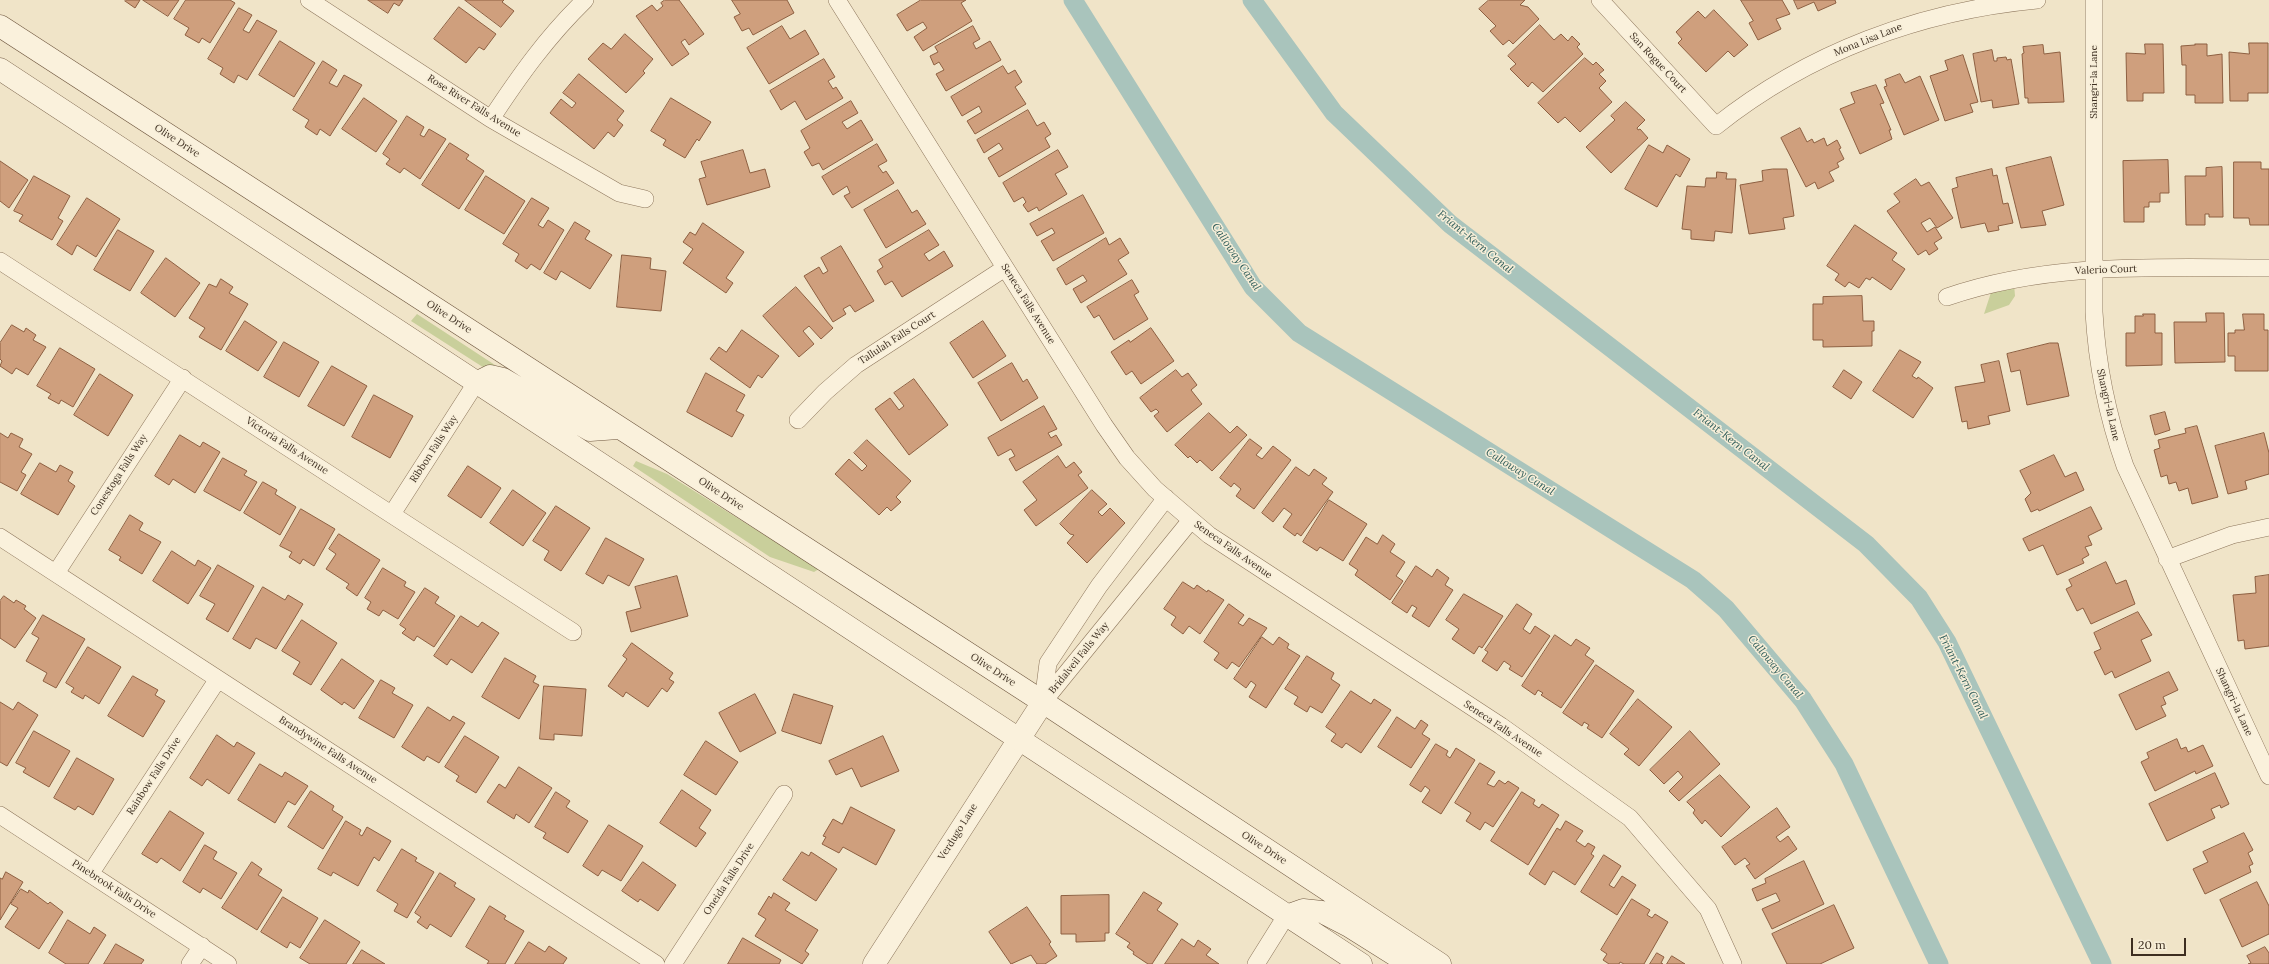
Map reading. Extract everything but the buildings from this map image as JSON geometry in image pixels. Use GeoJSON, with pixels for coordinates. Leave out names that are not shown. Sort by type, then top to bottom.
{"type":"FeatureCollection","features":[{"type":"Feature","properties":{"kind":"main road","name":"Olive Drive"},"geometry":{"type":"LineString","coordinates":[[0,26],[618,428],[1043,702],[1440,964]]}},
{"type":"Feature","properties":{"kind":"main road"},"geometry":{"type":"LineString","coordinates":[[0,70],[1286,916],[1362,964]]}},
{"type":"Feature","properties":{"kind":"main road"},"geometry":{"type":"LineString","coordinates":[[476,383],[490,376],[503,380],[590,430],[618,428]]}},
{"type":"Feature","properties":{"kind":"main road","name":"Verdugo Lane"},"geometry":{"type":"LineString","coordinates":[[874,964],[1043,702]]}},
{"type":"Feature","properties":{"kind":"main road"},"geometry":{"type":"LineString","coordinates":[[1286,916],[1303,910],[1322,912],[1349,926],[1400,958],[1423,964]]}},
{"type":"Feature","properties":{"kind":"street","name":"Rose River Falls Avenue"},"geometry":{"type":"LineString","coordinates":[[310,0],[491,119],[619,193],[645,199]]}},
{"type":"Feature","properties":{"kind":"street"},"geometry":{"type":"LineString","coordinates":[[491,119],[530,60],[555,30],[585,0]]}},
{"type":"Feature","properties":{"kind":"street","name":"Seneca Falls Avenue"},"geometry":{"type":"LineString","coordinates":[[837,0],[1104,425],[1127,458],[1166,498],[1209,535],[1501,726],[1630,818],[1708,908],[1733,964]]}},
{"type":"Feature","properties":{"kind":"street","name":"San Rogue Court"},"geometry":{"type":"LineString","coordinates":[[1600,0],[1716,126]]}},
{"type":"Feature","properties":{"kind":"street","name":"Mona Lisa Lane"},"geometry":{"type":"LineString","coordinates":[[1716,126],[1771,87],[1815,62],[1861,41],[1918,21],[1957,11],[2037,0]]}},
{"type":"Feature","properties":{"kind":"street","name":"Shangri-la Lane"},"geometry":{"type":"LineString","coordinates":[[2094,0],[2094,270],[2096,345],[2101,386],[2111,427],[2125,466],[2269,776]]}},
{"type":"Feature","properties":{"kind":"street","name":"Victoria Falls Avenue"},"geometry":{"type":"LineString","coordinates":[[0,261],[183,378],[573,632]]}},
{"type":"Feature","properties":{"kind":"street","name":"Tallulah Falls Court"},"geometry":{"type":"LineString","coordinates":[[798,420],[825,392],[856,365],[1005,268]]}},
{"type":"Feature","properties":{"kind":"street","name":"Valerio Court"},"geometry":{"type":"LineString","coordinates":[[1947,297],[2012,278],[2054,272],[2094,270],[2269,268]]}},
{"type":"Feature","properties":{"kind":"street","name":"Conestoga Falls Way"},"geometry":{"type":"LineString","coordinates":[[56,573],[183,378]]}},
{"type":"Feature","properties":{"kind":"street","name":"Ribbon Falls Way"},"geometry":{"type":"LineString","coordinates":[[392,514],[476,383]]}},
{"type":"Feature","properties":{"kind":"street","name":"Bridalveil Falls Way"},"geometry":{"type":"LineString","coordinates":[[1043,702],[1048,663],[1099,586],[1166,498]]}},
{"type":"Feature","properties":{"kind":"street","name":"Bridalveil Falls Way"},"geometry":{"type":"LineString","coordinates":[[1043,702],[1191,520]]}},
{"type":"Feature","properties":{"kind":"street"},"geometry":{"type":"LineString","coordinates":[[2167,559],[2232,535],[2269,527]]}},
{"type":"Feature","properties":{"kind":"street","name":"Brandywine Falls Avenue"},"geometry":{"type":"LineString","coordinates":[[0,537],[656,964]]}},
{"type":"Feature","properties":{"kind":"street","name":"Rainbow Falls Drive"},"geometry":{"type":"LineString","coordinates":[[90,874],[218,678]]}},
{"type":"Feature","properties":{"kind":"street","name":"Oneida Falls Drive"},"geometry":{"type":"LineString","coordinates":[[673,964],[784,794]]}},
{"type":"Feature","properties":{"kind":"street","name":"Pinebrook Falls Drive"},"geometry":{"type":"LineString","coordinates":[[0,814],[228,964]]}},
{"type":"Feature","properties":{"kind":"street"},"geometry":{"type":"LineString","coordinates":[[1256,964],[1286,916]]}},
{"type":"Feature","properties":{"kind":"street"},"geometry":{"type":"LineString","coordinates":[[190,964],[202,946]]}},
{"type":"Feature","properties":{"kind":"green space"},"geometry":{"type":"Polygon","coordinates":[[[1996,277],[2014,284],[2015,296],[2009,305],[1984,314],[1996,277]]]}},
{"type":"Feature","properties":{"kind":"green space"},"geometry":{"type":"Polygon","coordinates":[[[417,314],[495,365],[489,371],[411,321],[417,314]]]}},
{"type":"Feature","properties":{"kind":"green space"},"geometry":{"type":"Polygon","coordinates":[[[636,461],[667,474],[819,569],[814,572],[770,557],[633,466],[636,461]]]}},
{"type":"Feature","properties":{"kind":"waterway","name":"Calloway Canal"},"geometry":{"type":"LineString","coordinates":[[1073,0],[1253,287],[1299,333],[1693,580],[1726,609],[1803,700],[1844,764],[1939,964]]}},
{"type":"Feature","properties":{"kind":"waterway","name":"Friant-Kern Canal"},"geometry":{"type":"LineString","coordinates":[[1252,0],[1334,113],[1450,224],[1866,544],[1919,598],[1947,642],[2102,964]]}}]}
